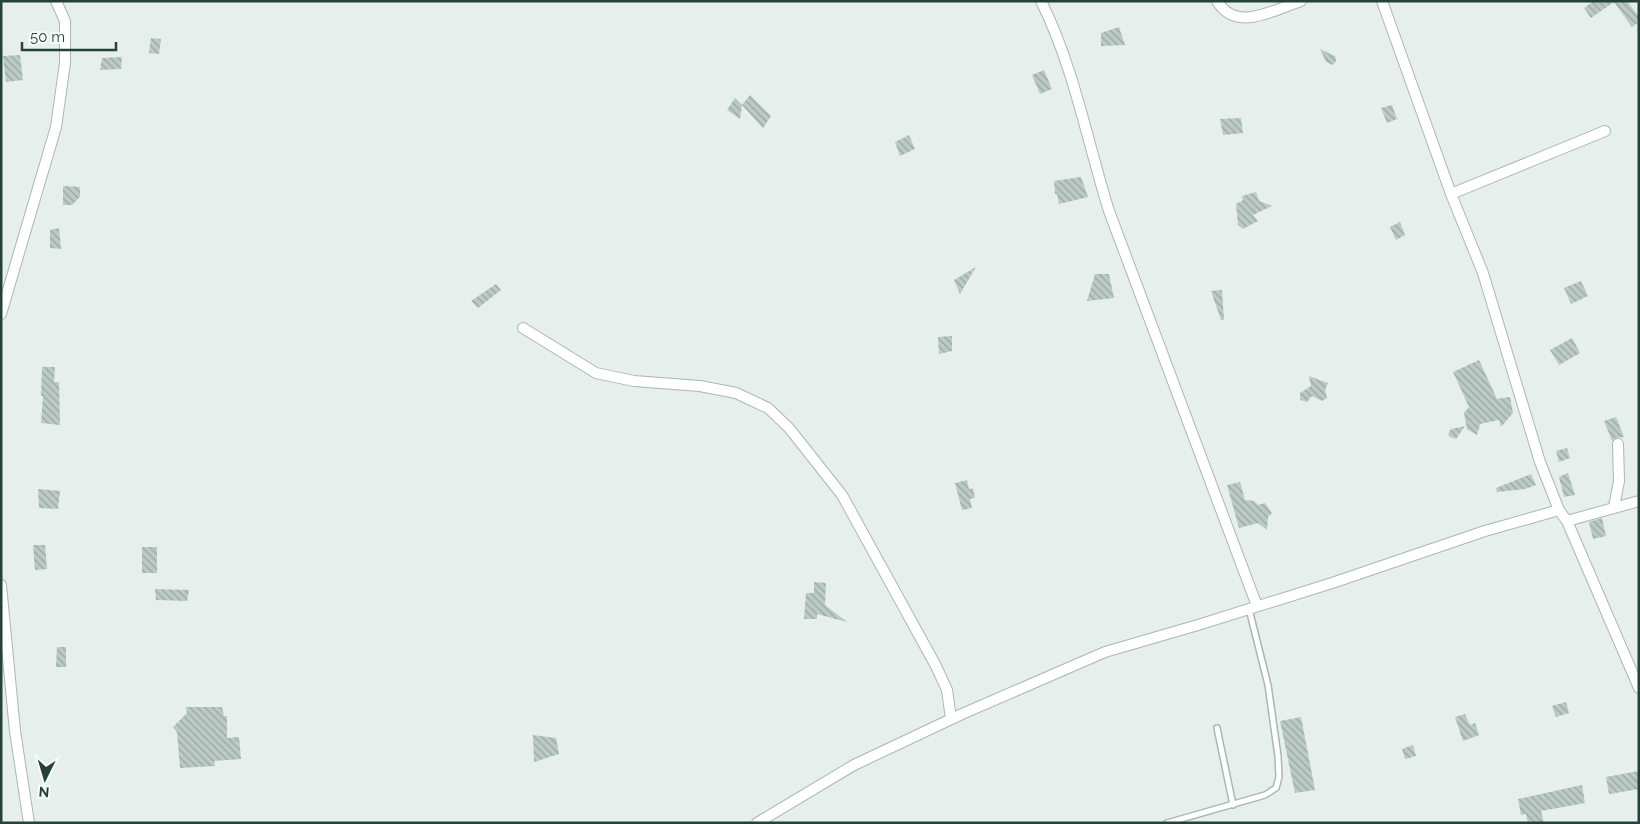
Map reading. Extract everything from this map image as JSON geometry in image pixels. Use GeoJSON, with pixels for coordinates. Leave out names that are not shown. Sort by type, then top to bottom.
{"type":"FeatureCollection","features":[{"type":"Feature","properties":{"kind":"street"},"geometry":{"type":"LineString","coordinates":[[1,314],[4,292],[37,198],[56,127],[64,63],[65,21],[56,1]]}},
{"type":"Feature","properties":{"kind":"street"},"geometry":{"type":"LineString","coordinates":[[1041,1],[1080,102],[1093,160],[1109,211],[1253,607]]}},
{"type":"Feature","properties":{"kind":"street"},"geometry":{"type":"LineString","coordinates":[[1217,1],[1231,17],[1242,19],[1301,1]]}},
{"type":"Feature","properties":{"kind":"street"},"geometry":{"type":"LineString","coordinates":[[1382,1],[1451,194],[1483,274],[1540,462],[1559,510],[1567,521],[1639,688]]}},
{"type":"Feature","properties":{"kind":"street"},"geometry":{"type":"LineString","coordinates":[[1451,194],[1605,131]]}},
{"type":"Feature","properties":{"kind":"street"},"geometry":{"type":"LineString","coordinates":[[523,328],[596,373],[634,382],[700,386],[736,393],[768,408],[789,428],[842,494],[936,666],[947,690],[951,719]]}},
{"type":"Feature","properties":{"kind":"street"},"geometry":{"type":"LineString","coordinates":[[1614,507],[1619,481],[1618,444]]}},
{"type":"Feature","properties":{"kind":"street"},"geometry":{"type":"LineString","coordinates":[[1567,521],[1639,501]]}},
{"type":"Feature","properties":{"kind":"street"},"geometry":{"type":"LineString","coordinates":[[757,823],[854,765],[951,719],[1105,652],[1332,583],[1485,531],[1559,510]]}},
{"type":"Feature","properties":{"kind":"street"},"geometry":{"type":"LineString","coordinates":[[1,585],[15,731],[29,823]]}},
{"type":"Feature","properties":{"kind":"lane"},"geometry":{"type":"LineString","coordinates":[[1167,823],[1265,795],[1276,788],[1279,777],[1268,685],[1253,607]]}},
{"type":"Feature","properties":{"kind":"lane"},"geometry":{"type":"LineString","coordinates":[[1216,728],[1233,805]]}},
{"type":"Feature","properties":{"kind":"building"},"geometry":{"type":"Polygon","coordinates":[[[1594,1],[1627,1],[1639,17],[1639,22],[1632,27],[1614,2],[1591,18],[1584,8],[1594,1]]]}},
{"type":"Feature","properties":{"kind":"building"},"geometry":{"type":"Polygon","coordinates":[[[1119,27],[1125,45],[1101,46],[1101,33],[1119,27]]]}},
{"type":"Feature","properties":{"kind":"building"},"geometry":{"type":"Polygon","coordinates":[[[151,38],[161,39],[159,54],[149,53],[151,38]]]}},
{"type":"Feature","properties":{"kind":"building"},"geometry":{"type":"Polygon","coordinates":[[[1320,49],[1335,56],[1336,61],[1333,65],[1326,62],[1320,49]]]}},
{"type":"Feature","properties":{"kind":"building"},"geometry":{"type":"Polygon","coordinates":[[[20,55],[23,80],[6,82],[3,56],[20,55]]]}},
{"type":"Feature","properties":{"kind":"building"},"geometry":{"type":"Polygon","coordinates":[[[122,57],[121,69],[100,70],[102,58],[122,57]]]}},
{"type":"Feature","properties":{"kind":"building"},"geometry":{"type":"Polygon","coordinates":[[[1044,70],[1052,89],[1040,94],[1032,75],[1044,70]]]}},
{"type":"Feature","properties":{"kind":"building"},"geometry":{"type":"Polygon","coordinates":[[[750,95],[771,116],[763,128],[742,105],[750,95]]]}},
{"type":"Feature","properties":{"kind":"building"},"geometry":{"type":"Polygon","coordinates":[[[735,98],[742,105],[740,119],[727,110],[735,98]]]}},
{"type":"Feature","properties":{"kind":"building"},"geometry":{"type":"Polygon","coordinates":[[[1392,105],[1397,119],[1387,123],[1381,108],[1392,105]]]}},
{"type":"Feature","properties":{"kind":"building"},"geometry":{"type":"Polygon","coordinates":[[[1241,118],[1243,133],[1223,135],[1220,119],[1241,118]]]}},
{"type":"Feature","properties":{"kind":"building"},"geometry":{"type":"Polygon","coordinates":[[[909,135],[915,149],[900,156],[895,142],[909,135]]]}},
{"type":"Feature","properties":{"kind":"building"},"geometry":{"type":"Polygon","coordinates":[[[1081,177],[1088,197],[1059,204],[1057,194],[1055,194],[1054,181],[1081,177]]]}},
{"type":"Feature","properties":{"kind":"building"},"geometry":{"type":"Polygon","coordinates":[[[63,186],[80,187],[80,197],[72,205],[63,205],[63,186]]]}},
{"type":"Feature","properties":{"kind":"building"},"geometry":{"type":"Polygon","coordinates":[[[1256,192],[1259,201],[1272,206],[1253,215],[1258,221],[1243,229],[1238,225],[1236,204],[1243,200],[1242,196],[1256,192]]]}},
{"type":"Feature","properties":{"kind":"building"},"geometry":{"type":"Polygon","coordinates":[[[1400,222],[1405,235],[1396,240],[1390,227],[1400,222]]]}},
{"type":"Feature","properties":{"kind":"building"},"geometry":{"type":"Polygon","coordinates":[[[59,228],[61,249],[50,248],[50,230],[59,228]]]}},
{"type":"Feature","properties":{"kind":"building"},"geometry":{"type":"Polygon","coordinates":[[[976,267],[960,294],[954,280],[976,267]]]}},
{"type":"Feature","properties":{"kind":"building"},"geometry":{"type":"Polygon","coordinates":[[[1095,274],[1109,274],[1114,298],[1087,301],[1095,274]]]}},
{"type":"Feature","properties":{"kind":"building"},"geometry":{"type":"Polygon","coordinates":[[[1581,281],[1588,296],[1571,304],[1564,288],[1581,281]]]}},
{"type":"Feature","properties":{"kind":"building"},"geometry":{"type":"Polygon","coordinates":[[[496,284],[501,290],[478,308],[471,301],[496,284]]]}},
{"type":"Feature","properties":{"kind":"building"},"geometry":{"type":"Polygon","coordinates":[[[1222,290],[1224,320],[1221,320],[1211,291],[1222,290]]]}},
{"type":"Feature","properties":{"kind":"building"},"geometry":{"type":"Polygon","coordinates":[[[952,336],[952,351],[939,354],[938,337],[952,336]]]}},
{"type":"Feature","properties":{"kind":"building"},"geometry":{"type":"Polygon","coordinates":[[[1572,338],[1580,353],[1559,365],[1550,350],[1572,338]]]}},
{"type":"Feature","properties":{"kind":"building"},"geometry":{"type":"Polygon","coordinates":[[[1479,360],[1497,399],[1510,397],[1513,413],[1501,427],[1499,420],[1480,424],[1477,435],[1467,429],[1464,413],[1469,407],[1453,372],[1479,360]]]}},
{"type":"Feature","properties":{"kind":"building"},"geometry":{"type":"Polygon","coordinates":[[[42,367],[55,367],[54,382],[59,382],[60,425],[41,423],[43,396],[41,396],[42,367]]]}},
{"type":"Feature","properties":{"kind":"building"},"geometry":{"type":"Polygon","coordinates":[[[1309,376],[1328,383],[1325,390],[1327,398],[1322,401],[1312,396],[1307,402],[1300,400],[1300,393],[1311,386],[1309,376]]]}},
{"type":"Feature","properties":{"kind":"building"},"geometry":{"type":"Polygon","coordinates":[[[1616,417],[1624,437],[1615,438],[1612,441],[1604,421],[1616,417]]]}},
{"type":"Feature","properties":{"kind":"building"},"geometry":{"type":"Polygon","coordinates":[[[1465,426],[1456,439],[1448,434],[1451,429],[1465,426]]]}},
{"type":"Feature","properties":{"kind":"building"},"geometry":{"type":"Polygon","coordinates":[[[1567,448],[1570,458],[1559,462],[1556,451],[1567,448]]]}},
{"type":"Feature","properties":{"kind":"building"},"geometry":{"type":"Polygon","coordinates":[[[1568,473],[1575,495],[1564,497],[1559,477],[1568,473]]]}},
{"type":"Feature","properties":{"kind":"building"},"geometry":{"type":"Polygon","coordinates":[[[1531,474],[1536,485],[1525,489],[1497,492],[1496,488],[1531,474]]]}},
{"type":"Feature","properties":{"kind":"building"},"geometry":{"type":"Polygon","coordinates":[[[967,480],[969,489],[973,488],[975,498],[970,499],[972,508],[962,510],[955,483],[967,480]]]}},
{"type":"Feature","properties":{"kind":"building"},"geometry":{"type":"Polygon","coordinates":[[[1240,482],[1245,500],[1254,501],[1258,505],[1265,503],[1272,513],[1268,517],[1267,530],[1258,523],[1239,528],[1227,485],[1240,482]]]}},
{"type":"Feature","properties":{"kind":"building"},"geometry":{"type":"Polygon","coordinates":[[[38,489],[60,491],[58,509],[39,508],[38,489]]]}},
{"type":"Feature","properties":{"kind":"building"},"geometry":{"type":"Polygon","coordinates":[[[1602,518],[1606,536],[1593,539],[1589,522],[1602,518]]]}},
{"type":"Feature","properties":{"kind":"building"},"geometry":{"type":"Polygon","coordinates":[[[33,545],[45,545],[47,569],[35,570],[33,545]]]}},
{"type":"Feature","properties":{"kind":"building"},"geometry":{"type":"Polygon","coordinates":[[[142,547],[157,547],[157,573],[142,573],[142,547]]]}},
{"type":"Feature","properties":{"kind":"building"},"geometry":{"type":"Polygon","coordinates":[[[814,582],[826,583],[825,605],[847,622],[817,614],[817,619],[804,619],[806,593],[814,593],[814,582]]]}},
{"type":"Feature","properties":{"kind":"building"},"geometry":{"type":"Polygon","coordinates":[[[155,589],[189,590],[187,601],[156,600],[155,589]]]}},
{"type":"Feature","properties":{"kind":"building"},"geometry":{"type":"Polygon","coordinates":[[[57,647],[66,647],[66,667],[56,667],[57,647]]]}},
{"type":"Feature","properties":{"kind":"building"},"geometry":{"type":"Polygon","coordinates":[[[1566,702],[1569,713],[1556,717],[1552,706],[1566,702]]]}},
{"type":"Feature","properties":{"kind":"building"},"geometry":{"type":"Polygon","coordinates":[[[186,707],[222,707],[224,716],[227,716],[227,738],[239,737],[241,759],[214,761],[215,766],[180,768],[177,732],[173,727],[187,713],[186,707]]]}},
{"type":"Feature","properties":{"kind":"building"},"geometry":{"type":"Polygon","coordinates":[[[1465,714],[1470,725],[1475,723],[1479,735],[1463,741],[1455,717],[1465,714]]]}},
{"type":"Feature","properties":{"kind":"building"},"geometry":{"type":"Polygon","coordinates":[[[1301,717],[1315,790],[1295,793],[1280,721],[1301,717]]]}},
{"type":"Feature","properties":{"kind":"building"},"geometry":{"type":"Polygon","coordinates":[[[533,735],[556,738],[559,754],[534,762],[533,735]]]}},
{"type":"Feature","properties":{"kind":"building"},"geometry":{"type":"Polygon","coordinates":[[[1413,745],[1416,756],[1405,759],[1402,749],[1413,745]]]}},
{"type":"Feature","properties":{"kind":"building"},"geometry":{"type":"Polygon","coordinates":[[[1639,771],[1639,789],[1609,794],[1606,777],[1639,771]]]}},
{"type":"Feature","properties":{"kind":"building"},"geometry":{"type":"Polygon","coordinates":[[[1582,785],[1585,803],[1541,811],[1544,823],[1528,823],[1526,814],[1521,815],[1518,799],[1582,785]]]}}]}
